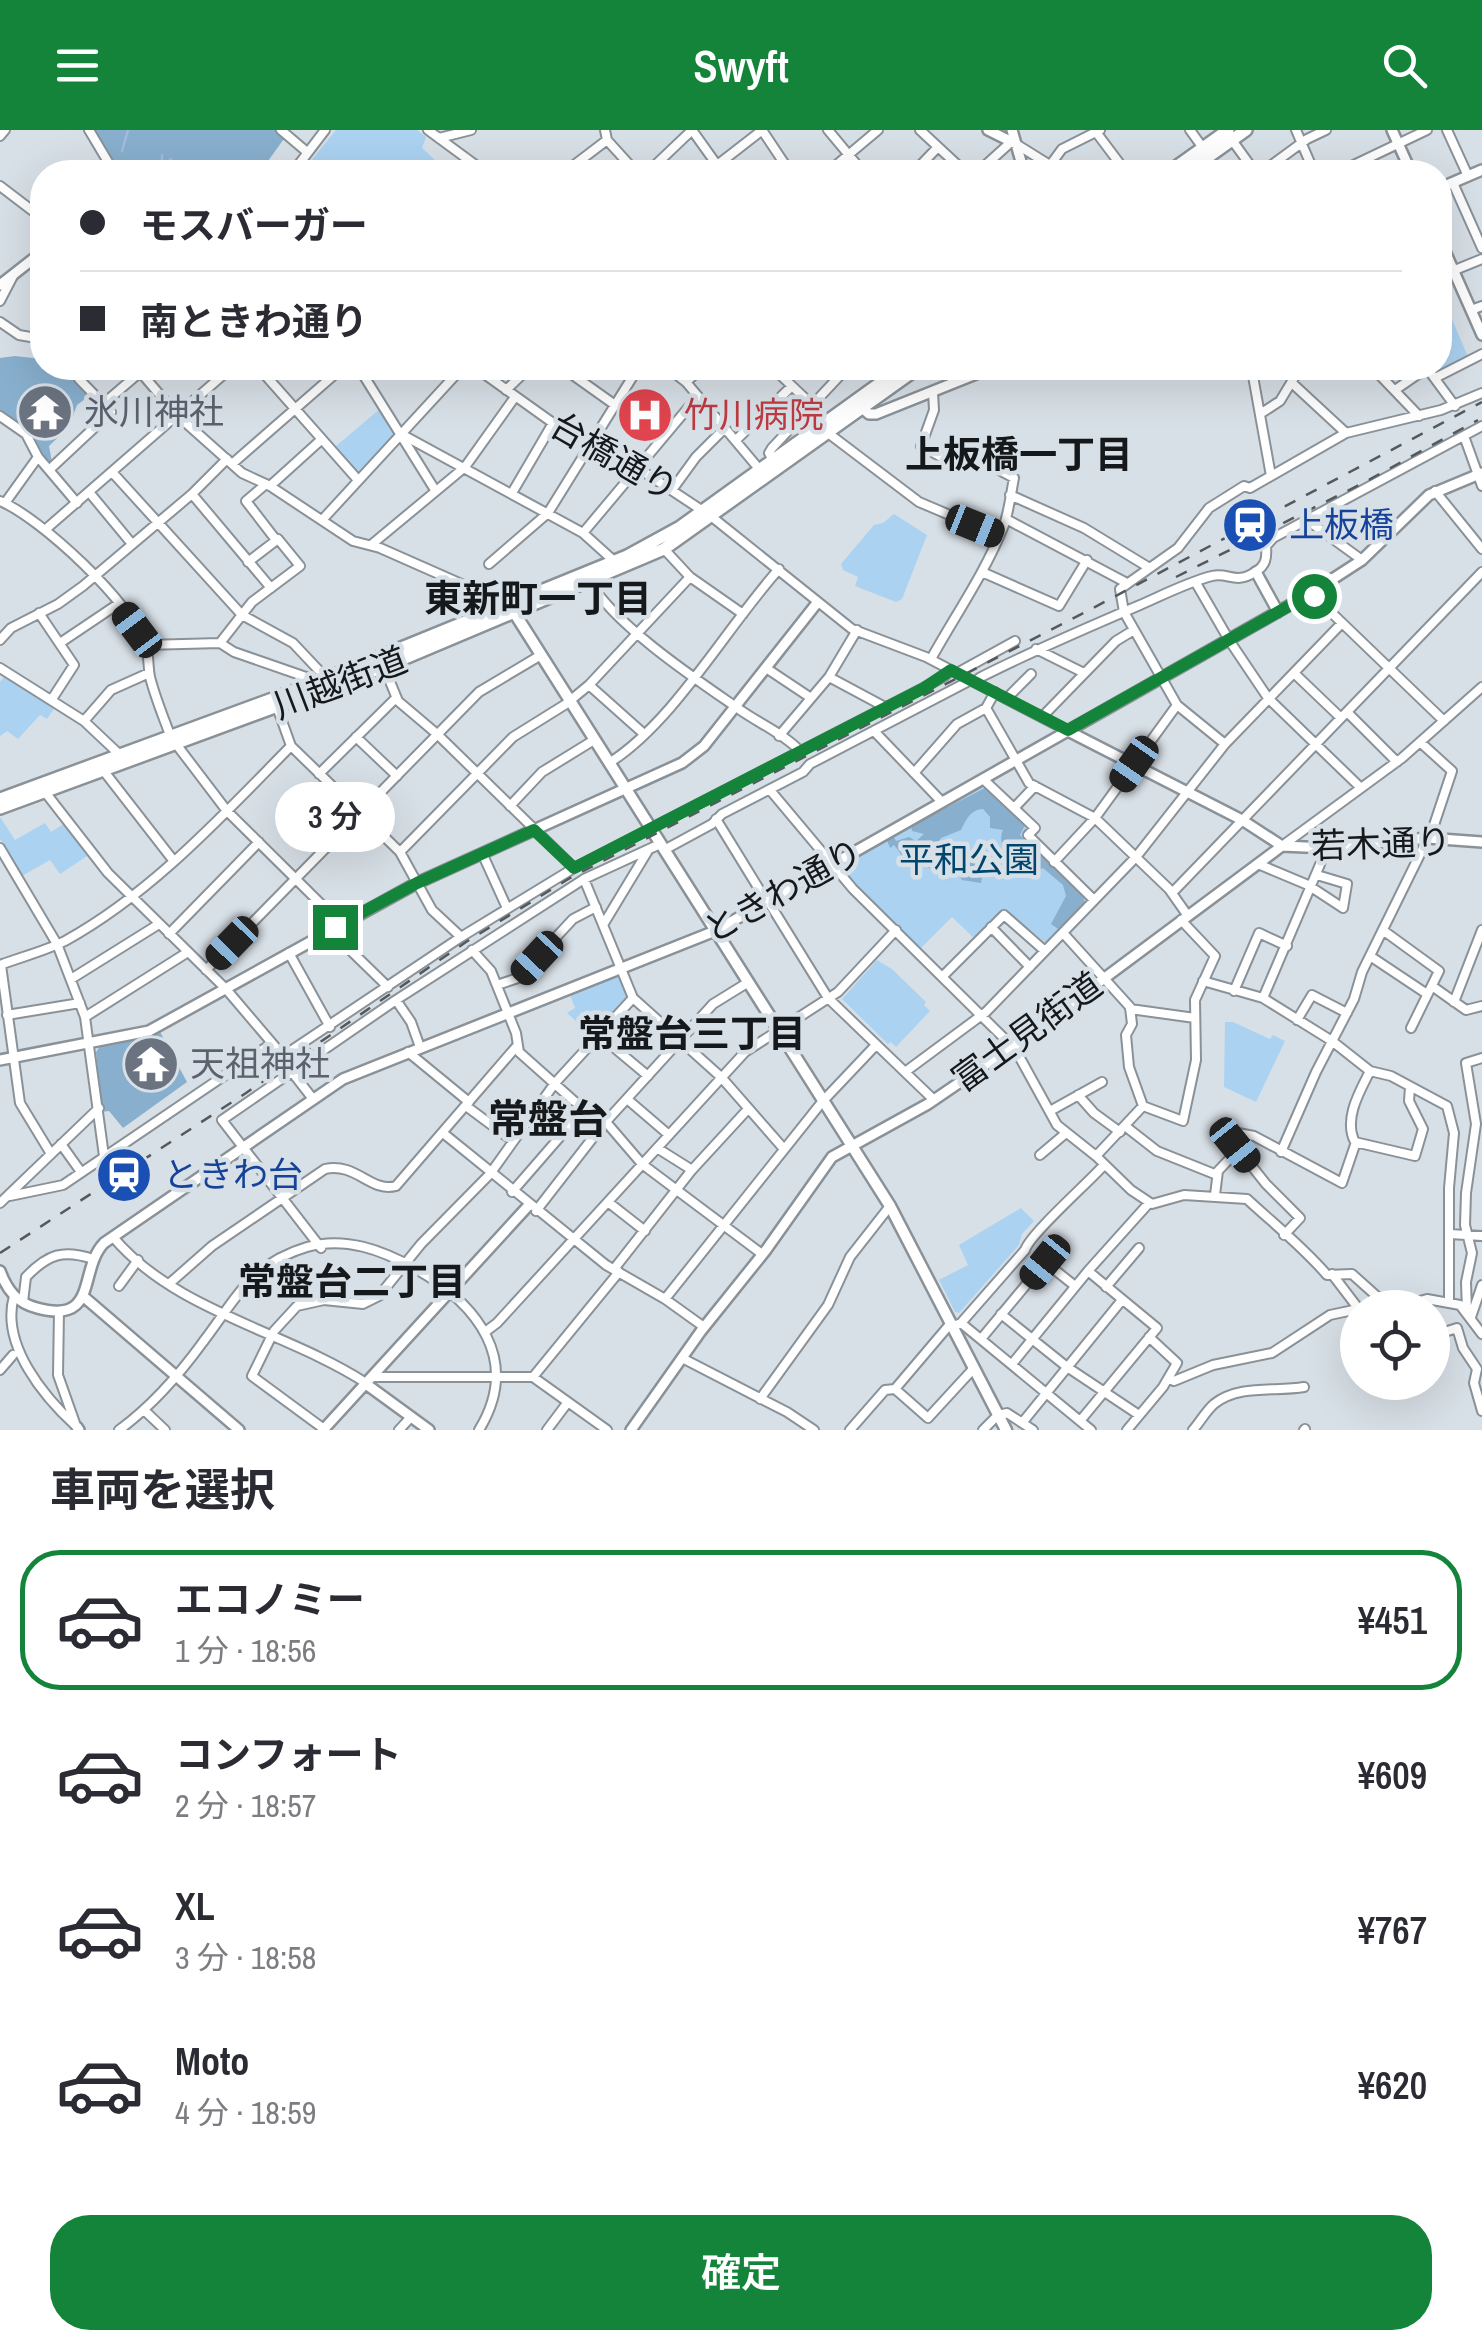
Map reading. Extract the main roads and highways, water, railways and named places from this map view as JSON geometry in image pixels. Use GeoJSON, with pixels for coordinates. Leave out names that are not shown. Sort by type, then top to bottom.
{"type":"FeatureCollection","features":[{"type":"Feature","properties":{"kind":"highway"},"geometry":{"type":"LineString","coordinates":[[1186,160],[1203,148],[1246,130]]}},
{"type":"Feature","properties":{"kind":"highway"},"geometry":{"type":"LineString","coordinates":[[1201,160],[1230,135]]}},
{"type":"Feature","properties":{"kind":"highway","name":"川越街道"},"geometry":{"type":"LineString","coordinates":[[0,808],[326,679],[590,582],[664,549],[762,474],[828,433],[887,380]]}},
{"type":"Feature","properties":{"kind":"highway","name":"川越街道"},"geometry":{"type":"LineString","coordinates":[[762,474],[773,461],[898,380]]}},
{"type":"Feature","properties":{"kind":"highway","name":"川越街道"},"geometry":{"type":"LineString","coordinates":[[512,609],[708,514]]}},
{"type":"Feature","properties":{"kind":"highway","name":"川越街道"},"geometry":{"type":"LineString","coordinates":[[0,799],[119,754],[277,707],[384,667],[497,615]]}},
{"type":"Feature","properties":{"kind":"main road"},"geometry":{"type":"LineString","coordinates":[[512,609],[649,828],[657,848],[890,1206],[1006,1430]]}},
{"type":"Feature","properties":{"kind":"waterway"},"geometry":{"type":"LineString","coordinates":[[122,151],[128,130]]}},
{"type":"Feature","properties":{"kind":"waterway"},"geometry":{"type":"LineString","coordinates":[[162,155],[162,160]]}},
{"type":"Feature","properties":{"kind":"railway"},"geometry":{"type":"LineString","coordinates":[[0,1253],[246,1093],[466,942],[570,878],[1482,402]]}},
{"type":"Feature","properties":{"kind":"railway"},"geometry":{"type":"LineString","coordinates":[[1176,577],[1478,420]]}},
{"type":"Feature","properties":{"kind":"place","name":"氷川神社"},"geometry":{"type":"Point","coordinates":[45,412]}},
{"type":"Feature","properties":{"kind":"place","name":"竹川病院"},"geometry":{"type":"Point","coordinates":[645,415]}},
{"type":"Feature","properties":{"kind":"place","name":"上板橋"},"geometry":{"type":"Point","coordinates":[1250,525]}},
{"type":"Feature","properties":{"kind":"place","name":"天祖神社"},"geometry":{"type":"Point","coordinates":[151,1064]}},
{"type":"Feature","properties":{"kind":"place","name":"ときわ台"},"geometry":{"type":"Point","coordinates":[124,1175]}},
{"type":"Feature","properties":{"kind":"district","name":"上板橋一丁目"},"geometry":{"type":"Point","coordinates":[1019,455]}},
{"type":"Feature","properties":{"kind":"district","name":"東新町一丁目"},"geometry":{"type":"Point","coordinates":[538,599]}},
{"type":"Feature","properties":{"kind":"district","name":"常盤台三丁目"},"geometry":{"type":"Point","coordinates":[692,1034]}},
{"type":"Feature","properties":{"kind":"district","name":"常盤台"},"geometry":{"type":"Point","coordinates":[548,1119]}},
{"type":"Feature","properties":{"kind":"district","name":"常盤台二丁目"},"geometry":{"type":"Point","coordinates":[352,1282]}},
{"type":"Feature","properties":{"kind":"park label","name":"平和公園"},"geometry":{"type":"Point","coordinates":[969,860]}}]}
